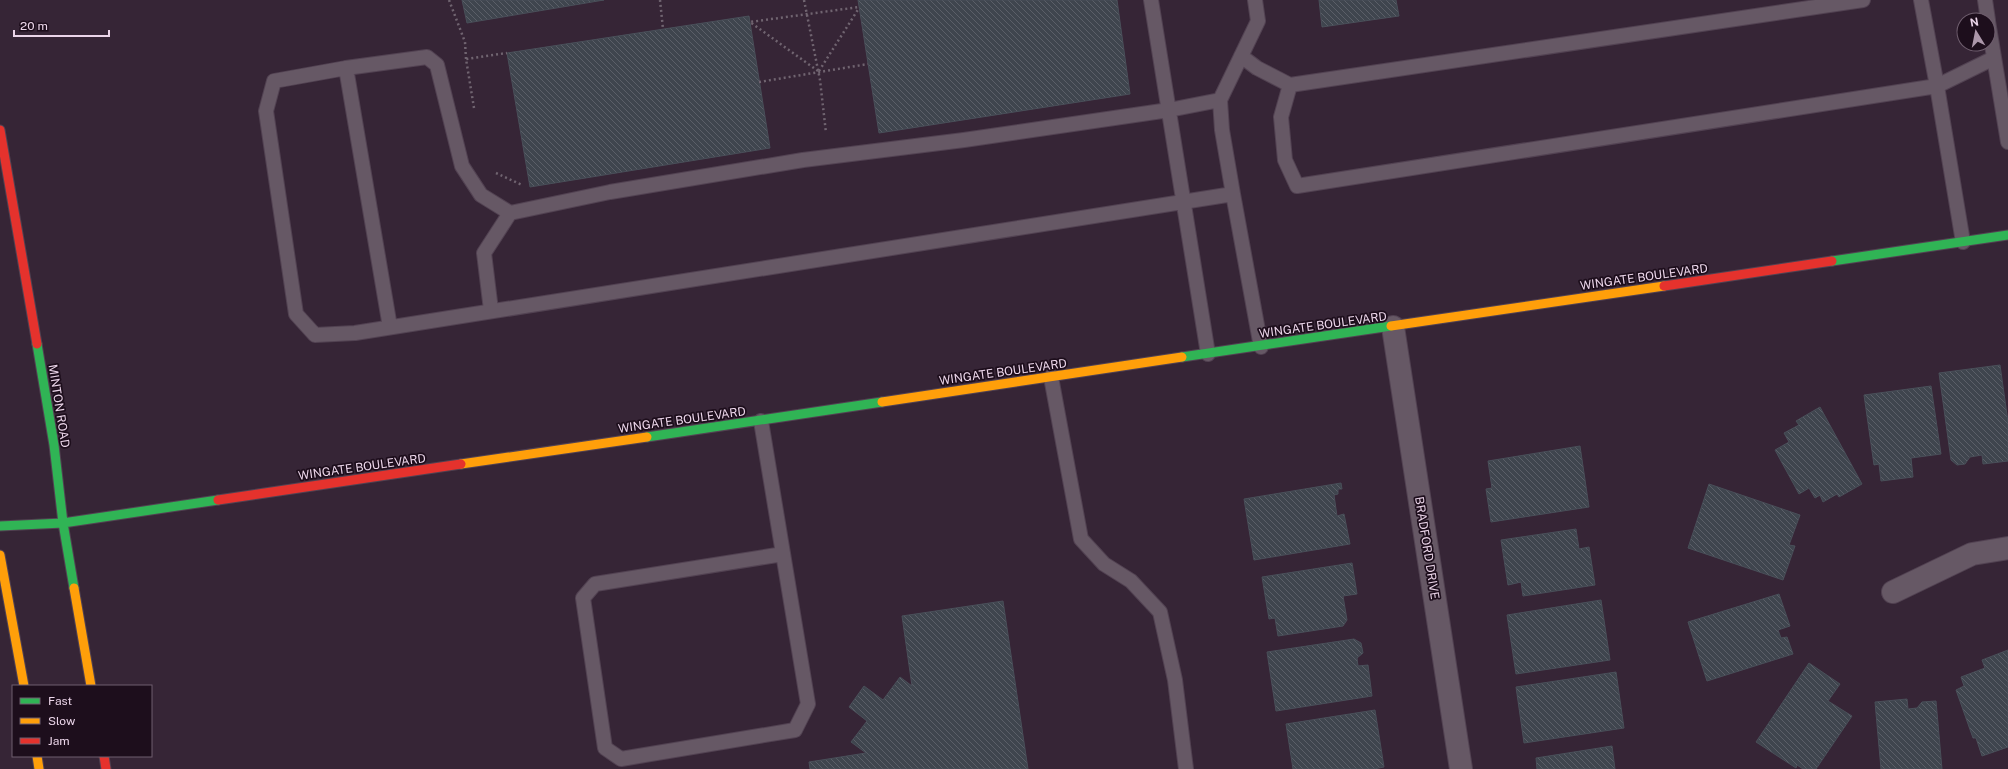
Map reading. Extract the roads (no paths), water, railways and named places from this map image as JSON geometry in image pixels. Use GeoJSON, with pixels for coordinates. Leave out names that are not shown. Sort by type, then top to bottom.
{"type":"FeatureCollection","features":[{"type":"Feature","properties":{"kind":"street","name":"MINTON ROAD"},"geometry":{"type":"LineString","coordinates":[[0,130],[54,445],[63,523],[91,685]]}},
{"type":"Feature","properties":{"kind":"street","name":"WINGATE BOULEVARD"},"geometry":{"type":"LineString","coordinates":[[0,526],[63,523],[1261,347],[2008,235]]}},
{"type":"Feature","properties":{"kind":"street","name":"BRADFORD DRIVE"},"geometry":{"type":"LineString","coordinates":[[1393,327],[1461,769]]}},
{"type":"Feature","properties":{"kind":"street"},"geometry":{"type":"LineString","coordinates":[[1893,592],[1972,554],[2008,548]]}},
{"type":"Feature","properties":{"kind":"street"},"geometry":{"type":"LineString","coordinates":[[0,555],[24,685]]}},
{"type":"Feature","properties":{"kind":"street"},"geometry":{"type":"LineString","coordinates":[[37,757],[39,769]]}},
{"type":"Feature","properties":{"kind":"street"},"geometry":{"type":"LineString","coordinates":[[104,757],[106,769]]}},
{"type":"Feature","properties":{"kind":"lane"},"geometry":{"type":"LineString","coordinates":[[1151,0],[1208,354]]}},
{"type":"Feature","properties":{"kind":"lane"},"geometry":{"type":"LineString","coordinates":[[1255,0],[1258,22],[1220,100],[1222,130],[1261,347]]}},
{"type":"Feature","properties":{"kind":"lane"},"geometry":{"type":"LineString","coordinates":[[1241,56],[1257,68],[1290,85],[1863,0]]}},
{"type":"Feature","properties":{"kind":"lane"},"geometry":{"type":"LineString","coordinates":[[1921,0],[1963,242]]}},
{"type":"Feature","properties":{"kind":"lane"},"geometry":{"type":"LineString","coordinates":[[1984,0],[1986,12]]}},
{"type":"Feature","properties":{"kind":"lane"},"geometry":{"type":"LineString","coordinates":[[1993,52],[2008,142]]}},
{"type":"Feature","properties":{"kind":"lane"},"geometry":{"type":"LineString","coordinates":[[1220,100],[1169,110],[964,140],[830,156],[610,192],[510,213],[481,196],[462,166],[437,65],[427,58],[346,68],[274,81],[266,111],[296,314],[315,335],[355,333],[491,310],[1233,194]]}},
{"type":"Feature","properties":{"kind":"lane"},"geometry":{"type":"LineString","coordinates":[[1290,85],[1281,117],[1285,160],[1297,186],[1937,86],[1994,58]]}},
{"type":"Feature","properties":{"kind":"lane"},"geometry":{"type":"LineString","coordinates":[[346,68],[390,327]]}},
{"type":"Feature","properties":{"kind":"lane"},"geometry":{"type":"LineString","coordinates":[[491,310],[484,253],[510,213]]}},
{"type":"Feature","properties":{"kind":"lane"},"geometry":{"type":"LineString","coordinates":[[1051,377],[1081,539],[1104,564],[1131,581],[1160,612],[1175,680],[1186,769]]}},
{"type":"Feature","properties":{"kind":"lane"},"geometry":{"type":"LineString","coordinates":[[761,421],[808,704],[795,730],[621,759],[605,748],[583,598],[594,584],[783,554]]}}]}
